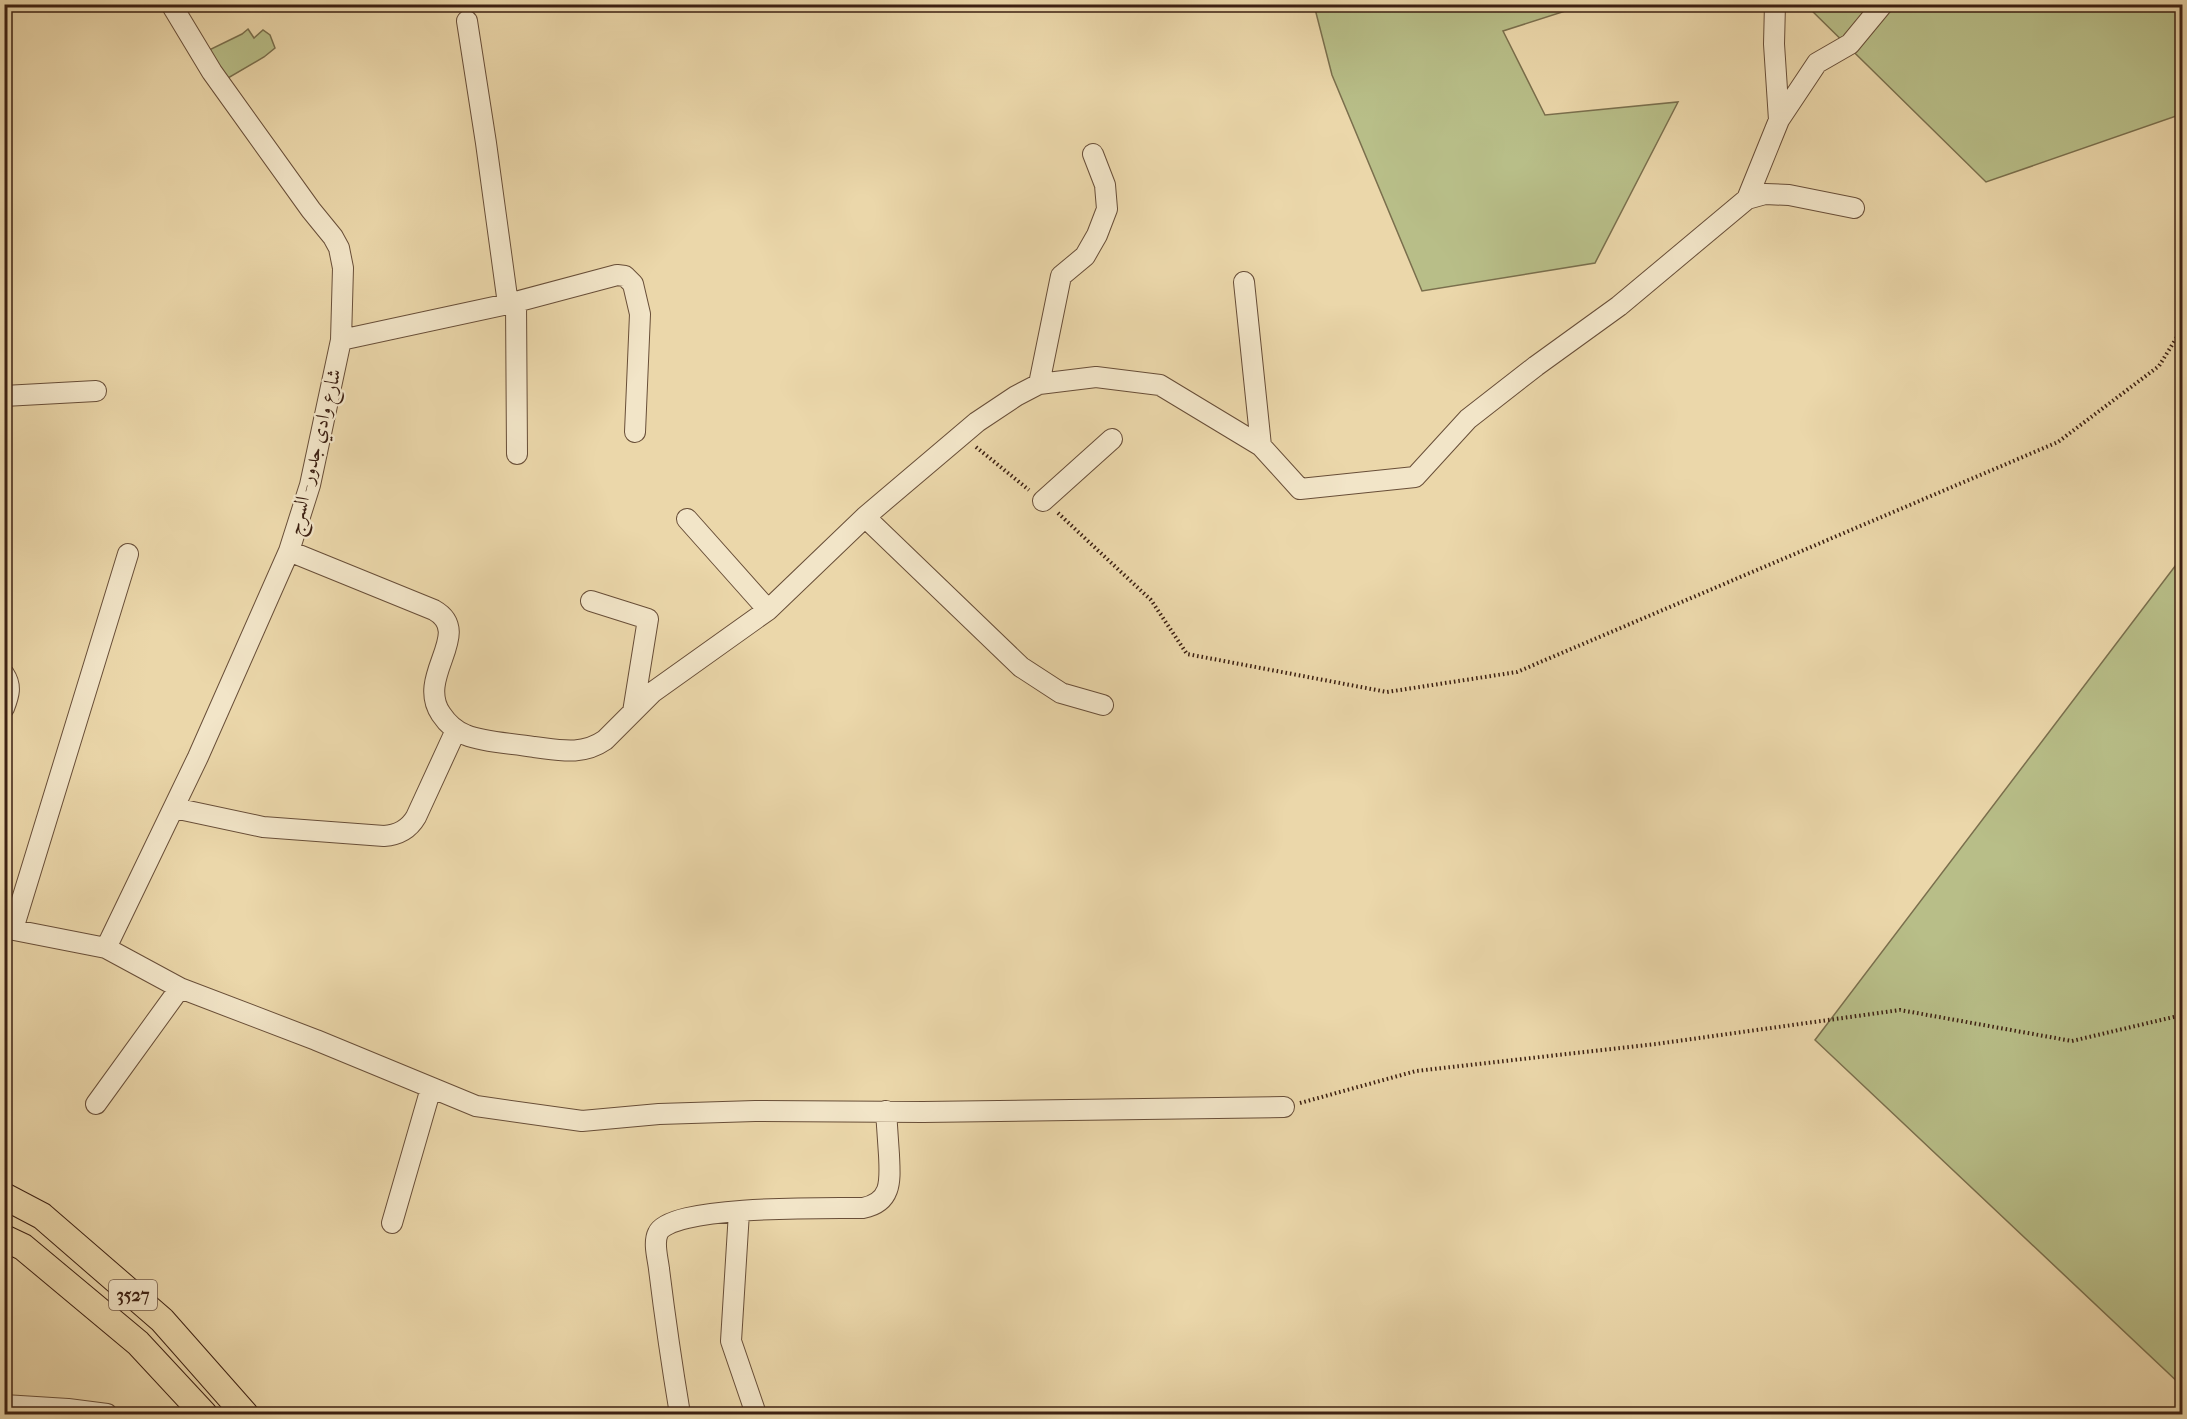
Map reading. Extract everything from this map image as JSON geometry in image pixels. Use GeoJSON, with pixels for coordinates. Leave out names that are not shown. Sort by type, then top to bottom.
{"type":"FeatureCollection","features":[{"type":"Feature","properties":{"kind":"main road","name":"3527"},"geometry":{"type":"LineString","coordinates":[[4,1196],[42,1216],[162,1320],[245,1414]]}},
{"type":"Feature","properties":{"kind":"main road","name":"3527"},"geometry":{"type":"LineString","coordinates":[[4,1238],[23,1247],[138,1343],[204,1414]]}},
{"type":"Feature","properties":{"kind":"street","name":"شارع وادي جدور - السرج"},"geometry":{"type":"LineString","coordinates":[[106,948],[174,808],[289,551],[310,485],[341,340],[343,268],[339,248],[212,72],[171,4]]}},
{"type":"Feature","properties":{"kind":"street"},"geometry":{"type":"LineString","coordinates":[[1775,4],[1774,44],[1779,120]]}},
{"type":"Feature","properties":{"kind":"street"},"geometry":{"type":"LineString","coordinates":[[1747,199],[1779,120],[1817,63],[1850,44],[1883,4]]}},
{"type":"Feature","properties":{"kind":"street"},"geometry":{"type":"LineString","coordinates":[[467,21],[512,303],[517,454]]}},
{"type":"Feature","properties":{"kind":"street"},"geometry":{"type":"LineString","coordinates":[[1039,384],[1061,276],[1085,256],[1097,235],[1107,209],[1105,185],[1093,154]]}},
{"type":"Feature","properties":{"kind":"street"},"geometry":{"type":"LineString","coordinates":[[289,551],[434,610],[444,617],[450,635],[435,678],[434,696],[439,711],[456,730],[478,738],[575,752],[596,746],[653,692],[768,610],[865,517],[977,422],[1039,384],[1096,377],[1152,382],[1160,385],[1261,446],[1300,489],[1415,477],[1468,419],[1619,306],[1747,199],[1765,194],[1789,195],[1854,208]]}},
{"type":"Feature","properties":{"kind":"street"},"geometry":{"type":"LineString","coordinates":[[341,340],[512,303],[619,275],[629,278],[633,284],[640,314],[635,432]]}},
{"type":"Feature","properties":{"kind":"street"},"geometry":{"type":"LineString","coordinates":[[1244,282],[1261,446]]}},
{"type":"Feature","properties":{"kind":"street"},"geometry":{"type":"LineString","coordinates":[[4,396],[96,391]]}},
{"type":"Feature","properties":{"kind":"street"},"geometry":{"type":"LineString","coordinates":[[1043,501],[1112,439]]}},
{"type":"Feature","properties":{"kind":"street"},"geometry":{"type":"LineString","coordinates":[[865,517],[1021,667],[1060,693],[1103,705]]}},
{"type":"Feature","properties":{"kind":"street"},"geometry":{"type":"LineString","coordinates":[[687,519],[768,610]]}},
{"type":"Feature","properties":{"kind":"street"},"geometry":{"type":"LineString","coordinates":[[128,554],[9,928],[106,948],[180,988],[316,1040],[476,1106],[582,1121],[659,1114],[755,1111],[1284,1107]]}},
{"type":"Feature","properties":{"kind":"street"},"geometry":{"type":"LineString","coordinates":[[591,601],[648,618],[633,712]]}},
{"type":"Feature","properties":{"kind":"street"},"geometry":{"type":"LineString","coordinates":[[4,674],[10,691],[4,708]]}},
{"type":"Feature","properties":{"kind":"street"},"geometry":{"type":"LineString","coordinates":[[174,808],[263,827],[384,836],[397,834],[408,828],[416,817],[456,730]]}},
{"type":"Feature","properties":{"kind":"street"},"geometry":{"type":"LineString","coordinates":[[96,1104],[180,988]]}},
{"type":"Feature","properties":{"kind":"street"},"geometry":{"type":"LineString","coordinates":[[392,1223],[431,1088]]}},
{"type":"Feature","properties":{"kind":"street"},"geometry":{"type":"LineString","coordinates":[[680,1414],[662,1292],[656,1241],[658,1232],[667,1224],[691,1216],[777,1208],[863,1208],[880,1201],[887,1192],[890,1180],[886,1111]]}},
{"type":"Feature","properties":{"kind":"street"},"geometry":{"type":"LineString","coordinates":[[739,1212],[731,1341],[756,1414]]}},
{"type":"Feature","properties":{"kind":"street"},"geometry":{"type":"LineString","coordinates":[[4,1405],[107,1414]]}},
{"type":"Feature","properties":{"kind":"path"},"geometry":{"type":"LineString","coordinates":[[962,435],[1043,501],[1151,600],[1187,654],[1387,692],[1517,672],[2058,442],[2159,366],[2182,329]]}},
{"type":"Feature","properties":{"kind":"path"},"geometry":{"type":"LineString","coordinates":[[1284,1107],[1416,1071],[1656,1044],[1900,1010],[2072,1041],[2182,1015]]}},
{"type":"Feature","properties":{"kind":"green space"},"geometry":{"type":"Polygon","coordinates":[[[1314,5],[1584,5],[1503,31],[1545,115],[1678,102],[1595,263],[1422,291],[1332,75],[1314,5]]]}},
{"type":"Feature","properties":{"kind":"green space"},"geometry":{"type":"Polygon","coordinates":[[[1806,5],[2182,5],[2182,114],[1986,182],[1806,5]]]}},
{"type":"Feature","properties":{"kind":"green space"},"geometry":{"type":"Polygon","coordinates":[[[248,29],[254,38],[263,30],[270,35],[275,48],[223,81],[207,51],[248,29]]]}},
{"type":"Feature","properties":{"kind":"green space"},"geometry":{"type":"Polygon","coordinates":[[[2182,557],[2182,1386],[1815,1040],[2182,557]]]}}]}
